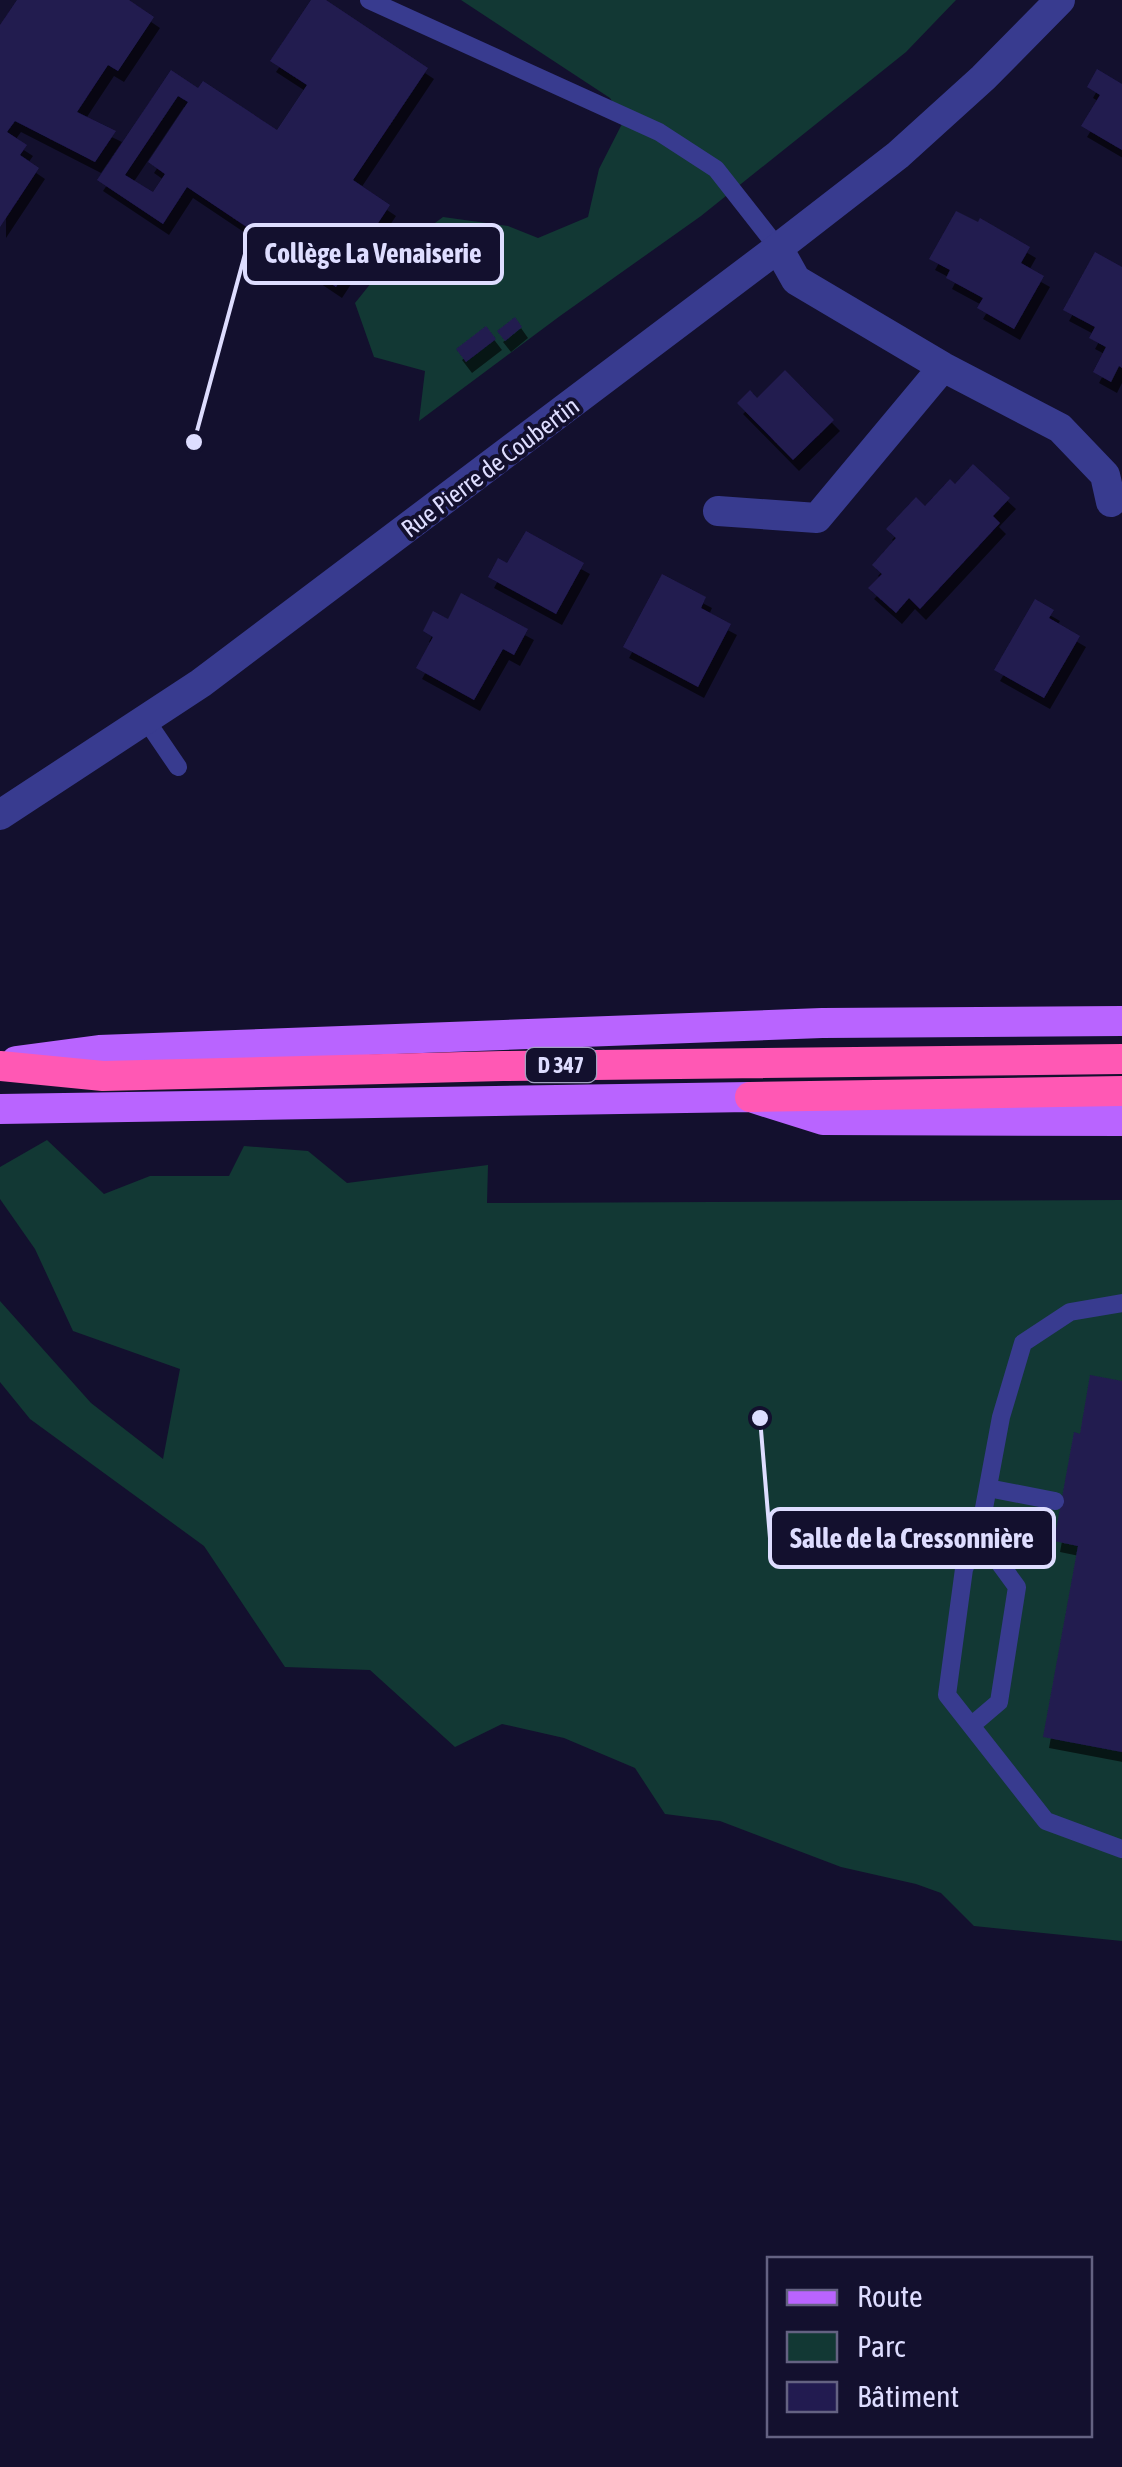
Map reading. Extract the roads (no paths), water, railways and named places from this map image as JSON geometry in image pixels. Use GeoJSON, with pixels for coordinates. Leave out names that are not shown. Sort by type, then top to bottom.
{"type":"FeatureCollection","features":[{"type":"Feature","properties":{"kind":"highway","name":"D 347"},"geometry":{"type":"LineString","coordinates":[[0,1065],[104,1076],[503,1066],[1122,1059]]}},
{"type":"Feature","properties":{"kind":"highway","name":"D 347"},"geometry":{"type":"LineString","coordinates":[[750,1097],[1122,1092]]}},
{"type":"Feature","properties":{"kind":"main road"},"geometry":{"type":"LineString","coordinates":[[0,1065],[99,1050],[822,1023],[1122,1020]]}},
{"type":"Feature","properties":{"kind":"main road"},"geometry":{"type":"LineString","coordinates":[[750,1097],[823,1120],[1122,1121]]}},
{"type":"Feature","properties":{"kind":"main road","name":"D 347"},"geometry":{"type":"LineString","coordinates":[[0,1109],[750,1097]]}},
{"type":"Feature","properties":{"kind":"street","name":"Rue Pierre de Coubertin"},"geometry":{"type":"LineString","coordinates":[[0,815],[201,684],[778,248],[898,154],[1060,0]]}},
{"type":"Feature","properties":{"kind":"street"},"geometry":{"type":"LineString","coordinates":[[778,248],[796,280],[943,368],[1060,428],[1105,475],[1111,502]]}},
{"type":"Feature","properties":{"kind":"street"},"geometry":{"type":"LineString","coordinates":[[718,511],[817,518],[943,368]]}},
{"type":"Feature","properties":{"kind":"lane"},"geometry":{"type":"LineString","coordinates":[[369,0],[659,132],[716,169],[778,248]]}},
{"type":"Feature","properties":{"kind":"lane"},"geometry":{"type":"LineString","coordinates":[[146,720],[178,768]]}},
{"type":"Feature","properties":{"kind":"lane"},"geometry":{"type":"LineString","coordinates":[[1122,1303],[1070,1312],[1023,1342],[1001,1417],[979,1535],[964,1568],[947,1695],[1046,1822],[1122,1849]]}},
{"type":"Feature","properties":{"kind":"lane"},"geometry":{"type":"LineString","coordinates":[[988,1488],[1054,1501]]}},
{"type":"Feature","properties":{"kind":"lane"},"geometry":{"type":"LineString","coordinates":[[972,1725],[999,1702],[1018,1587],[979,1535]]}},
{"type":"Feature","properties":{"kind":"place","name":"Collège La Venaiserie"},"geometry":{"type":"Point","coordinates":[194,442]}},
{"type":"Feature","properties":{"kind":"place","name":"Salle de la Cressonnière"},"geometry":{"type":"Point","coordinates":[760,1418]}}]}
